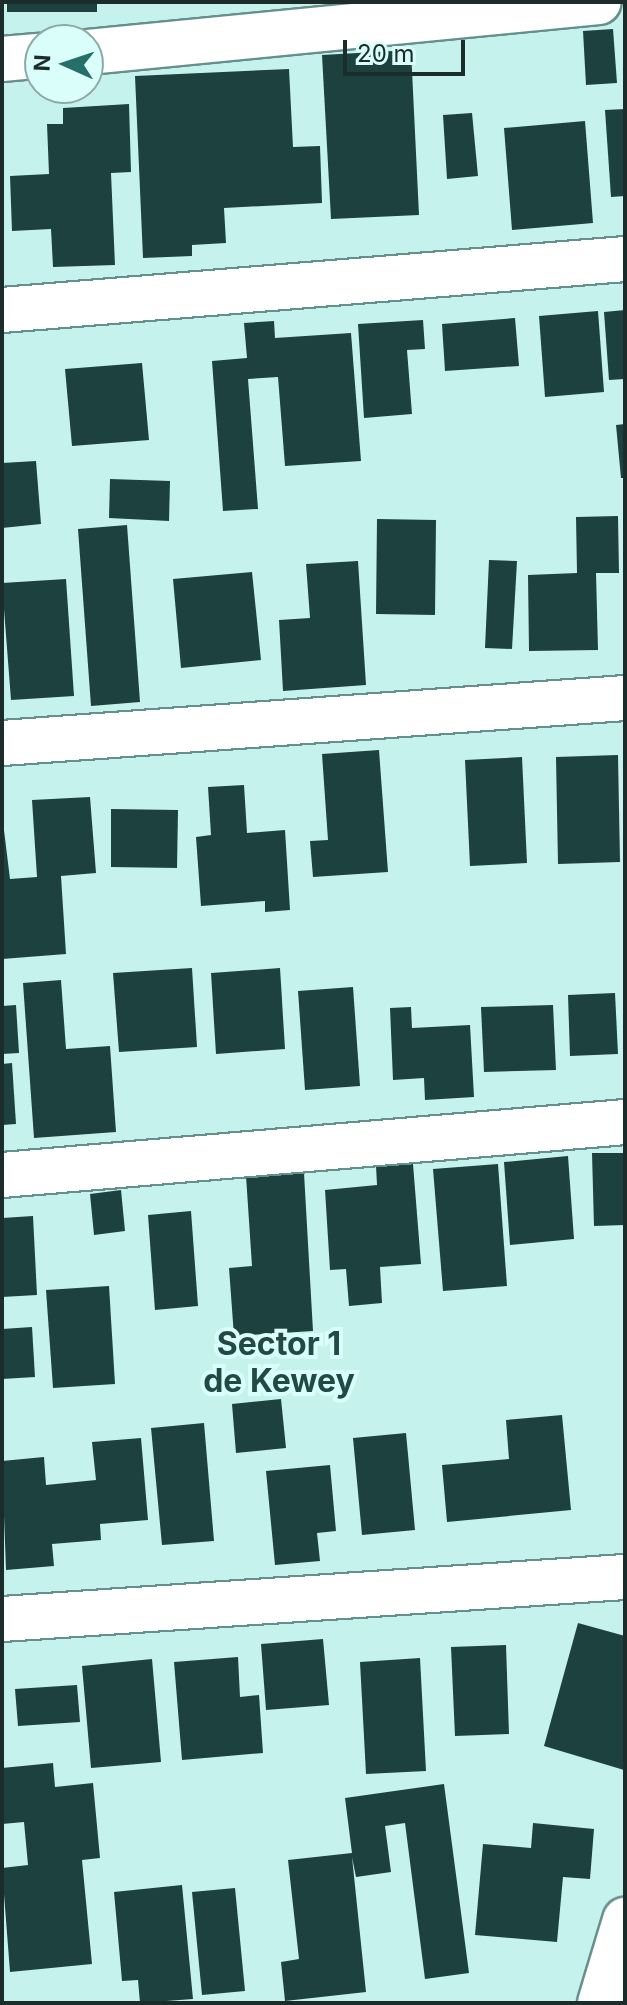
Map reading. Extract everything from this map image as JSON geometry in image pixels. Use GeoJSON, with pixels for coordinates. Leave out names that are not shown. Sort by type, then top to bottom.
{"type":"FeatureCollection","features":[{"type":"Feature","properties":{"kind":"street"},"geometry":{"type":"LineString","coordinates":[[104,50],[599,2]]}},
{"type":"Feature","properties":{"kind":"street"},"geometry":{"type":"LineString","coordinates":[[2,59],[24,57]]}},
{"type":"Feature","properties":{"kind":"street"},"geometry":{"type":"LineString","coordinates":[[2,310],[625,259]]}},
{"type":"Feature","properties":{"kind":"street"},"geometry":{"type":"LineString","coordinates":[[2,743],[625,698]]}},
{"type":"Feature","properties":{"kind":"street"},"geometry":{"type":"LineString","coordinates":[[2,1175],[625,1122]]}},
{"type":"Feature","properties":{"kind":"street"},"geometry":{"type":"LineString","coordinates":[[2,1619],[625,1577]]}},
{"type":"Feature","properties":{"kind":"street"},"geometry":{"type":"LineString","coordinates":[[600,2003],[625,1920]]}},
{"type":"Feature","properties":{"kind":"building"},"geometry":{"type":"Polygon","coordinates":[[[7,2],[97,2],[97,12],[7,12],[7,2]]]}},
{"type":"Feature","properties":{"kind":"building"},"geometry":{"type":"Polygon","coordinates":[[[613,29],[617,83],[586,85],[583,31],[613,29]]]}},
{"type":"Feature","properties":{"kind":"building"},"geometry":{"type":"Polygon","coordinates":[[[411,50],[419,215],[331,219],[322,55],[411,50]]]}},
{"type":"Feature","properties":{"kind":"building"},"geometry":{"type":"Polygon","coordinates":[[[289,69],[293,147],[320,146],[322,203],[224,208],[226,243],[192,245],[192,256],[143,258],[135,76],[289,69]]]}},
{"type":"Feature","properties":{"kind":"building"},"geometry":{"type":"Polygon","coordinates":[[[129,104],[131,172],[111,173],[115,265],[53,267],[51,229],[12,231],[10,176],[49,174],[47,124],[63,124],[63,108],[129,104]]]}},
{"type":"Feature","properties":{"kind":"building"},"geometry":{"type":"Polygon","coordinates":[[[625,109],[625,196],[611,197],[605,110],[625,109]]]}},
{"type":"Feature","properties":{"kind":"building"},"geometry":{"type":"Polygon","coordinates":[[[472,113],[478,176],[447,179],[443,115],[472,113]]]}},
{"type":"Feature","properties":{"kind":"building"},"geometry":{"type":"Polygon","coordinates":[[[585,121],[593,223],[512,230],[504,128],[585,121]]]}},
{"type":"Feature","properties":{"kind":"building"},"geometry":{"type":"Polygon","coordinates":[[[625,310],[625,379],[609,380],[604,312],[625,310]]]}},
{"type":"Feature","properties":{"kind":"building"},"geometry":{"type":"Polygon","coordinates":[[[598,311],[604,392],[545,397],[539,316],[598,311]]]}},
{"type":"Feature","properties":{"kind":"building"},"geometry":{"type":"Polygon","coordinates":[[[515,318],[519,366],[445,371],[442,324],[515,318]]]}},
{"type":"Feature","properties":{"kind":"building"},"geometry":{"type":"Polygon","coordinates":[[[423,320],[425,349],[407,350],[412,414],[364,418],[358,324],[423,320]]]}},
{"type":"Feature","properties":{"kind":"building"},"geometry":{"type":"Polygon","coordinates":[[[274,321],[275,338],[351,333],[361,461],[285,466],[278,377],[248,379],[258,509],[223,511],[212,361],[247,358],[244,323],[274,321]]]}},
{"type":"Feature","properties":{"kind":"building"},"geometry":{"type":"Polygon","coordinates":[[[142,363],[149,440],[72,446],[65,369],[142,363]]]}},
{"type":"Feature","properties":{"kind":"building"},"geometry":{"type":"Polygon","coordinates":[[[625,424],[625,478],[621,478],[616,425],[625,424]]]}},
{"type":"Feature","properties":{"kind":"building"},"geometry":{"type":"Polygon","coordinates":[[[36,461],[41,524],[2,528],[2,463],[36,461]]]}},
{"type":"Feature","properties":{"kind":"building"},"geometry":{"type":"Polygon","coordinates":[[[110,479],[170,481],[169,521],[109,518],[110,479]]]}},
{"type":"Feature","properties":{"kind":"building"},"geometry":{"type":"Polygon","coordinates":[[[618,516],[619,573],[596,573],[598,650],[529,651],[528,575],[577,573],[576,517],[618,516]]]}},
{"type":"Feature","properties":{"kind":"building"},"geometry":{"type":"Polygon","coordinates":[[[377,519],[436,520],[435,615],[376,614],[377,519]]]}},
{"type":"Feature","properties":{"kind":"building"},"geometry":{"type":"Polygon","coordinates":[[[127,525],[140,702],[91,706],[78,529],[127,525]]]}},
{"type":"Feature","properties":{"kind":"building"},"geometry":{"type":"Polygon","coordinates":[[[489,560],[517,561],[512,649],[485,648],[489,560]]]}},
{"type":"Feature","properties":{"kind":"building"},"geometry":{"type":"Polygon","coordinates":[[[358,561],[366,685],[283,691],[279,620],[310,618],[306,564],[358,561]]]}},
{"type":"Feature","properties":{"kind":"building"},"geometry":{"type":"Polygon","coordinates":[[[252,572],[261,660],[181,668],[173,579],[252,572]]]}},
{"type":"Feature","properties":{"kind":"building"},"geometry":{"type":"Polygon","coordinates":[[[66,579],[74,696],[11,700],[2,583],[66,579]]]}},
{"type":"Feature","properties":{"kind":"building"},"geometry":{"type":"Polygon","coordinates":[[[379,750],[388,872],[313,877],[310,841],[328,840],[322,754],[379,750]]]}},
{"type":"Feature","properties":{"kind":"building"},"geometry":{"type":"Polygon","coordinates":[[[618,755],[620,862],[558,864],[556,757],[618,755]]]}},
{"type":"Feature","properties":{"kind":"building"},"geometry":{"type":"Polygon","coordinates":[[[522,757],[527,863],[470,866],[465,760],[522,757]]]}},
{"type":"Feature","properties":{"kind":"building"},"geometry":{"type":"Polygon","coordinates":[[[244,785],[247,833],[285,830],[290,910],[265,912],[265,901],[201,906],[196,837],[211,835],[208,787],[244,785]]]}},
{"type":"Feature","properties":{"kind":"building"},"geometry":{"type":"Polygon","coordinates":[[[90,797],[96,873],[61,876],[66,954],[2,959],[2,814],[10,879],[37,877],[32,800],[90,797]]]}},
{"type":"Feature","properties":{"kind":"building"},"geometry":{"type":"Polygon","coordinates":[[[111,809],[178,810],[177,868],[111,867],[111,809]]]}},
{"type":"Feature","properties":{"kind":"building"},"geometry":{"type":"Polygon","coordinates":[[[192,968],[197,1047],[119,1052],[113,973],[192,968]]]}},
{"type":"Feature","properties":{"kind":"building"},"geometry":{"type":"Polygon","coordinates":[[[280,968],[285,1049],[216,1054],[211,973],[280,968]]]}},
{"type":"Feature","properties":{"kind":"building"},"geometry":{"type":"Polygon","coordinates":[[[61,980],[66,1049],[110,1046],[116,1132],[34,1138],[23,983],[61,980]]]}},
{"type":"Feature","properties":{"kind":"building"},"geometry":{"type":"Polygon","coordinates":[[[353,987],[360,1086],[305,1090],[298,991],[353,987]]]}},
{"type":"Feature","properties":{"kind":"building"},"geometry":{"type":"Polygon","coordinates":[[[615,993],[618,1054],[570,1056],[568,995],[615,993]]]}},
{"type":"Feature","properties":{"kind":"building"},"geometry":{"type":"Polygon","coordinates":[[[16,1005],[19,1053],[2,1054],[2,1006],[16,1005]]]}},
{"type":"Feature","properties":{"kind":"building"},"geometry":{"type":"Polygon","coordinates":[[[553,1005],[556,1070],[484,1072],[481,1007],[553,1005]]]}},
{"type":"Feature","properties":{"kind":"building"},"geometry":{"type":"Polygon","coordinates":[[[411,1007],[412,1028],[470,1025],[474,1097],[425,1100],[424,1078],[393,1080],[390,1008],[411,1007]]]}},
{"type":"Feature","properties":{"kind":"building"},"geometry":{"type":"Polygon","coordinates":[[[12,1063],[16,1124],[2,1125],[2,1064],[12,1063]]]}},
{"type":"Feature","properties":{"kind":"building"},"geometry":{"type":"Polygon","coordinates":[[[592,1153],[625,1153],[625,1225],[594,1226],[592,1153]]]}},
{"type":"Feature","properties":{"kind":"building"},"geometry":{"type":"Polygon","coordinates":[[[568,1156],[574,1239],[510,1245],[504,1162],[568,1156]]]}},
{"type":"Feature","properties":{"kind":"building"},"geometry":{"type":"Polygon","coordinates":[[[413,1164],[421,1264],[380,1267],[382,1303],[349,1306],[346,1269],[330,1270],[325,1190],[377,1185],[376,1166],[413,1164]]]}},
{"type":"Feature","properties":{"kind":"building"},"geometry":{"type":"Polygon","coordinates":[[[498,1164],[507,1286],[443,1291],[433,1169],[498,1164]]]}},
{"type":"Feature","properties":{"kind":"building"},"geometry":{"type":"Polygon","coordinates":[[[304,1173],[313,1331],[234,1336],[229,1268],[252,1266],[246,1176],[304,1173]]]}},
{"type":"Feature","properties":{"kind":"building"},"geometry":{"type":"Polygon","coordinates":[[[121,1190],[125,1231],[94,1235],[90,1194],[121,1190]]]}},
{"type":"Feature","properties":{"kind":"building"},"geometry":{"type":"Polygon","coordinates":[[[191,1211],[198,1306],[155,1310],[148,1215],[191,1211]]]}},
{"type":"Feature","properties":{"kind":"building"},"geometry":{"type":"Polygon","coordinates":[[[33,1216],[37,1295],[2,1297],[2,1218],[33,1216]]]}},
{"type":"Feature","properties":{"kind":"building"},"geometry":{"type":"Polygon","coordinates":[[[109,1286],[115,1384],[53,1388],[46,1290],[109,1286]]]}},
{"type":"Feature","properties":{"kind":"building"},"geometry":{"type":"Polygon","coordinates":[[[32,1327],[35,1377],[2,1379],[2,1329],[32,1327]]]}},
{"type":"Feature","properties":{"kind":"building"},"geometry":{"type":"Polygon","coordinates":[[[281,1399],[286,1448],[236,1453],[232,1404],[281,1399]]]}},
{"type":"Feature","properties":{"kind":"building"},"geometry":{"type":"Polygon","coordinates":[[[562,1415],[571,1510],[447,1522],[442,1465],[509,1459],[506,1420],[562,1415]]]}},
{"type":"Feature","properties":{"kind":"building"},"geometry":{"type":"Polygon","coordinates":[[[204,1423],[214,1541],[162,1545],[151,1428],[204,1423]]]}},
{"type":"Feature","properties":{"kind":"building"},"geometry":{"type":"Polygon","coordinates":[[[406,1433],[415,1530],[362,1535],[353,1438],[406,1433]]]}},
{"type":"Feature","properties":{"kind":"building"},"geometry":{"type":"Polygon","coordinates":[[[141,1438],[148,1520],[100,1524],[101,1540],[52,1544],[54,1566],[6,1570],[2,1461],[44,1457],[46,1485],[96,1480],[92,1442],[141,1438]]]}},
{"type":"Feature","properties":{"kind":"building"},"geometry":{"type":"Polygon","coordinates":[[[330,1465],[336,1531],[317,1533],[320,1561],[275,1565],[266,1471],[330,1465]]]}},
{"type":"Feature","properties":{"kind":"building"},"geometry":{"type":"Polygon","coordinates":[[[578,1623],[625,1636],[624,1770],[544,1746],[578,1623]]]}},
{"type":"Feature","properties":{"kind":"building"},"geometry":{"type":"Polygon","coordinates":[[[323,1639],[329,1705],[266,1710],[261,1644],[323,1639]]]}},
{"type":"Feature","properties":{"kind":"building"},"geometry":{"type":"Polygon","coordinates":[[[506,1645],[509,1734],[455,1736],[451,1647],[506,1645]]]}},
{"type":"Feature","properties":{"kind":"building"},"geometry":{"type":"Polygon","coordinates":[[[238,1657],[240,1697],[259,1695],[263,1753],[182,1760],[174,1662],[238,1657]]]}},
{"type":"Feature","properties":{"kind":"building"},"geometry":{"type":"Polygon","coordinates":[[[420,1658],[426,1771],[366,1774],[360,1662],[420,1658]]]}},
{"type":"Feature","properties":{"kind":"building"},"geometry":{"type":"Polygon","coordinates":[[[152,1659],[161,1762],[91,1768],[82,1666],[152,1659]]]}},
{"type":"Feature","properties":{"kind":"building"},"geometry":{"type":"Polygon","coordinates":[[[77,1685],[80,1722],[18,1726],[15,1689],[77,1685]]]}},
{"type":"Feature","properties":{"kind":"building"},"geometry":{"type":"Polygon","coordinates":[[[53,1763],[55,1787],[93,1783],[100,1858],[82,1860],[92,1964],[10,1972],[2,1868],[28,1865],[24,1822],[2,1824],[2,1768],[53,1763]]]}},
{"type":"Feature","properties":{"kind":"building"},"geometry":{"type":"Polygon","coordinates":[[[444,1784],[469,1973],[425,1979],[405,1823],[385,1826],[391,1872],[356,1877],[352,1857],[366,1992],[285,2001],[281,1962],[299,1959],[288,1860],[352,1853],[345,1798],[444,1784]]]}},
{"type":"Feature","properties":{"kind":"building"},"geometry":{"type":"Polygon","coordinates":[[[533,1823],[594,1829],[590,1879],[563,1877],[557,1942],[475,1935],[483,1844],[531,1848],[533,1823]]]}},
{"type":"Feature","properties":{"kind":"building"},"geometry":{"type":"Polygon","coordinates":[[[182,1885],[193,1999],[140,2003],[138,1980],[122,1981],[114,1892],[182,1885]]]}},
{"type":"Feature","properties":{"kind":"building"},"geometry":{"type":"Polygon","coordinates":[[[235,1888],[245,1991],[202,1995],[192,1892],[235,1888]]]}},
{"type":"Feature","properties":{"kind":"district","name":"Sector 1 de Kewey"},"geometry":{"type":"Point","coordinates":[279,1364]}}]}
